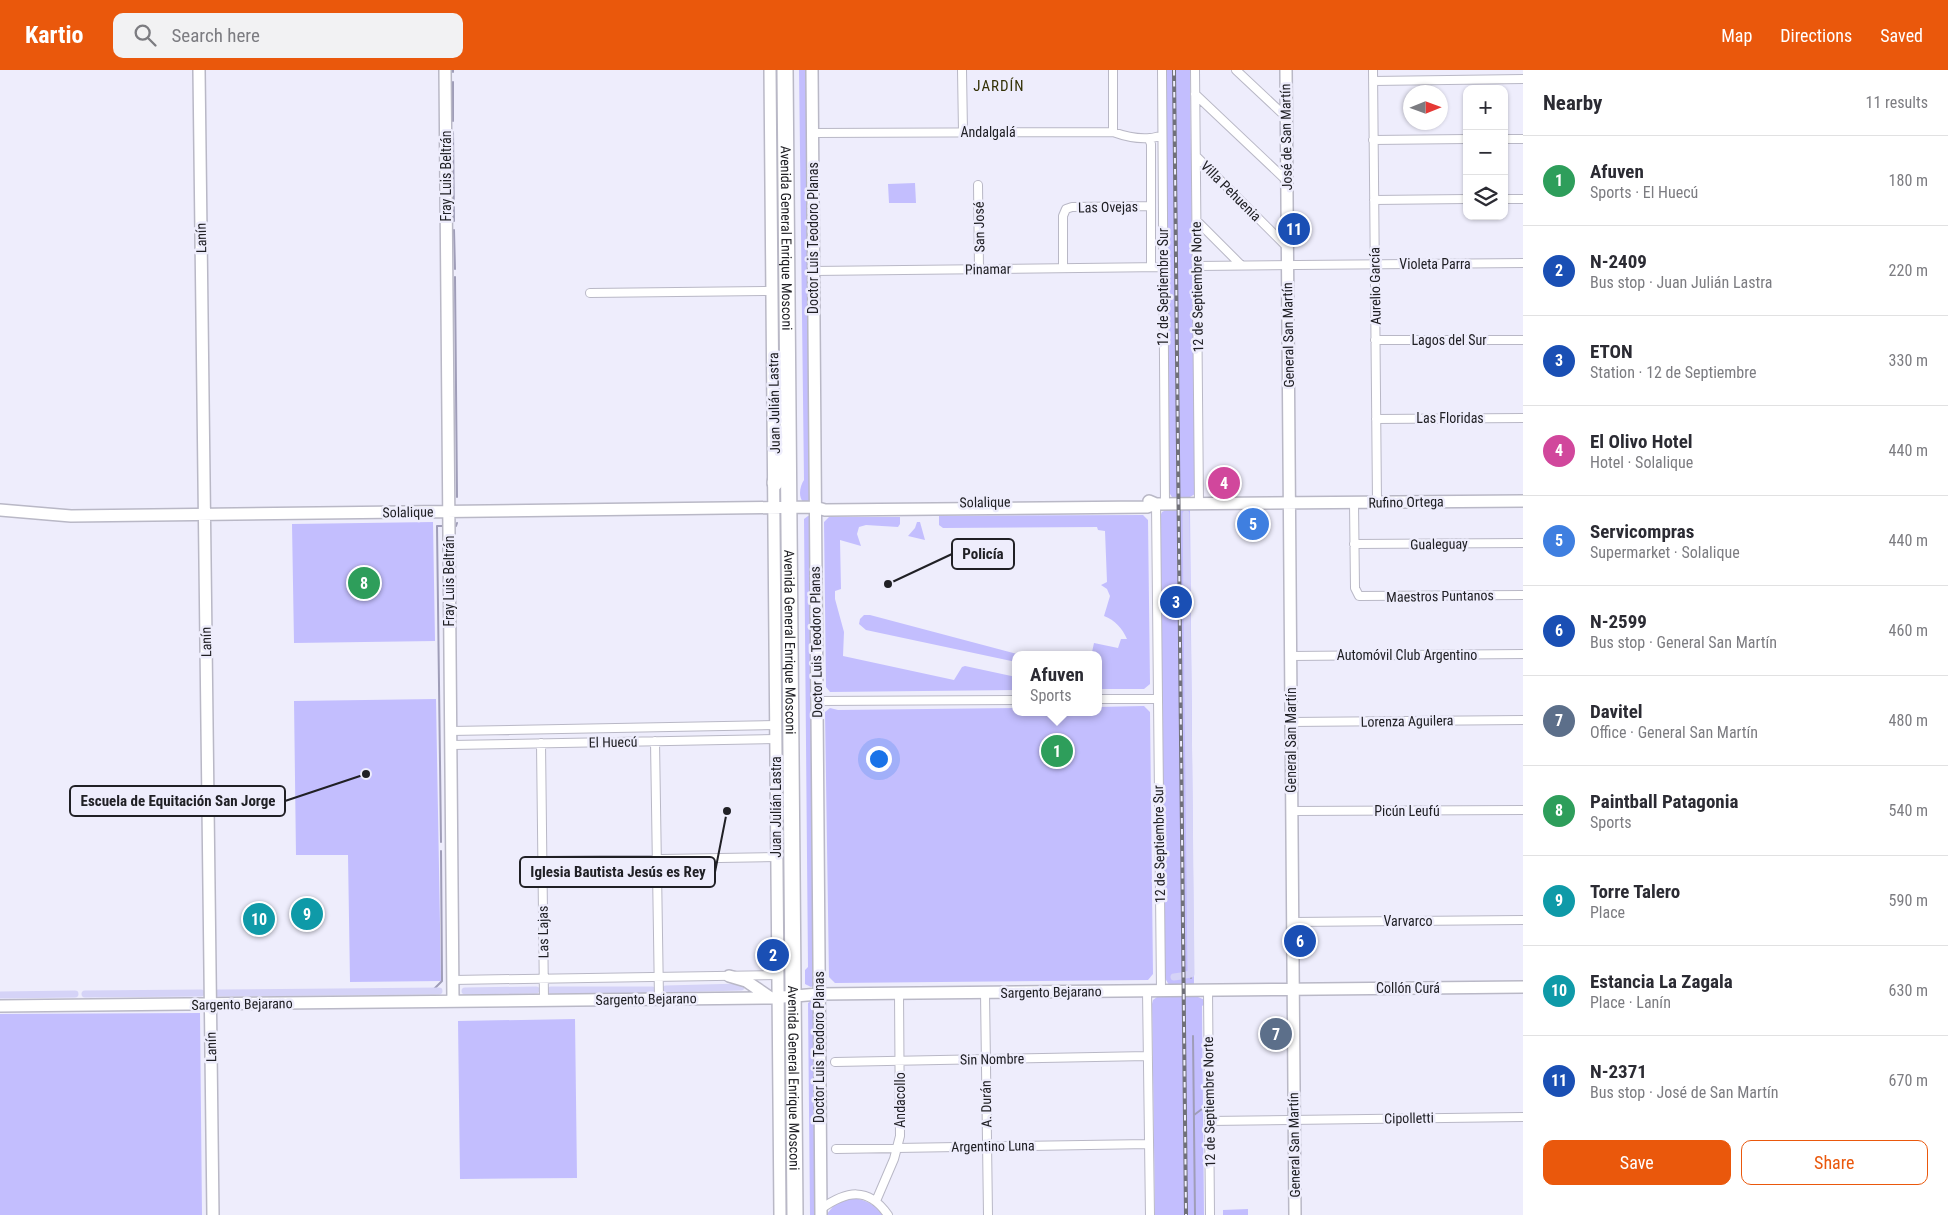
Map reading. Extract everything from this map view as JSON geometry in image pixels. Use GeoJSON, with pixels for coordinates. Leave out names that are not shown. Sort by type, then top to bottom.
{"type":"FeatureCollection","features":[{"type":"Feature","properties":{"kind":"highway","name":"Avenida General Enrique Mosconi"},"geometry":{"type":"LineString","coordinates":[[785,70],[787,508],[803,1215]]}},
{"type":"Feature","properties":{"kind":"highway","name":"Avenida General Enrique Mosconi"},"geometry":{"type":"LineString","coordinates":[[787,508],[793,70]]}},
{"type":"Feature","properties":{"kind":"highway"},"geometry":{"type":"LineString","coordinates":[[774,483],[788,407]]}},
{"type":"Feature","properties":{"kind":"highway","name":"Avenida General Enrique Mosconi"},"geometry":{"type":"LineString","coordinates":[[795,1215],[797,996]]}},
{"type":"Feature","properties":{"kind":"main road","name":"Lanín"},"geometry":{"type":"LineString","coordinates":[[199,70],[213,1215]]}},
{"type":"Feature","properties":{"kind":"main road","name":"Fray Luis Beltrán"},"geometry":{"type":"LineString","coordinates":[[445,70],[453,1001]]}},
{"type":"Feature","properties":{"kind":"main road","name":"Juan Julián Lastra"},"geometry":{"type":"LineString","coordinates":[[770,70],[774,483],[787,508],[776,725],[778,975],[774,998],[780,1215]]}},
{"type":"Feature","properties":{"kind":"main road","name":"Doctor Luis Teodoro Planas"},"geometry":{"type":"LineString","coordinates":[[812,70],[821,1212]]}},
{"type":"Feature","properties":{"kind":"main road","name":"José de San Martín"},"geometry":{"type":"LineString","coordinates":[[1286,70],[1288,265]]}},
{"type":"Feature","properties":{"kind":"main road","name":"General San Martín"},"geometry":{"type":"LineString","coordinates":[[1288,265],[1295,1215]]}},
{"type":"Feature","properties":{"kind":"main road","name":"Rufino Ortega"},"geometry":{"type":"LineString","coordinates":[[1290,503],[1523,501]]}},
{"type":"Feature","properties":{"kind":"main road","name":"Solalique"},"geometry":{"type":"LineString","coordinates":[[0,510],[64,516],[815,507],[825,510],[1147,507],[1160,504],[1290,503]]}},
{"type":"Feature","properties":{"kind":"main road"},"geometry":{"type":"LineString","coordinates":[[730,976],[746,981],[774,998]]}},
{"type":"Feature","properties":{"kind":"main road","name":"Collón Curá"},"geometry":{"type":"LineString","coordinates":[[1293,988],[1523,986]]}},
{"type":"Feature","properties":{"kind":"main road","name":"Sargento Bejarano"},"geometry":{"type":"LineString","coordinates":[[0,1006],[774,998],[819,994],[1293,988]]}},
{"type":"Feature","properties":{"kind":"street"},"geometry":{"type":"LineString","coordinates":[[962,70],[963,132]]}},
{"type":"Feature","properties":{"kind":"street"},"geometry":{"type":"LineString","coordinates":[[1113,70],[1113,132]]}},
{"type":"Feature","properties":{"kind":"street","name":"12 de Septiembre Sur"},"geometry":{"type":"LineString","coordinates":[[1161,990],[1158,699],[1163,267],[1162,70]]}},
{"type":"Feature","properties":{"kind":"street","name":"12 de Septiembre Norte"},"geometry":{"type":"LineString","coordinates":[[1195,70],[1199,504]]}},
{"type":"Feature","properties":{"kind":"street"},"geometry":{"type":"LineString","coordinates":[[1236,70],[1286,117]]}},
{"type":"Feature","properties":{"kind":"street","name":"Aurelio García"},"geometry":{"type":"LineString","coordinates":[[1373,70],[1377,502]]}},
{"type":"Feature","properties":{"kind":"street"},"geometry":{"type":"LineString","coordinates":[[1373,81],[1523,79]]}},
{"type":"Feature","properties":{"kind":"street"},"geometry":{"type":"LineString","coordinates":[[1195,94],[1287,181]]}},
{"type":"Feature","properties":{"kind":"street","name":"Andalgalá"},"geometry":{"type":"LineString","coordinates":[[812,133],[1113,132],[1149,139],[1162,136]]}},
{"type":"Feature","properties":{"kind":"street"},"geometry":{"type":"LineString","coordinates":[[1149,139],[1151,143],[1150,267]]}},
{"type":"Feature","properties":{"kind":"street"},"geometry":{"type":"LineString","coordinates":[[1373,140],[1463,139]]}},
{"type":"Feature","properties":{"kind":"street"},"geometry":{"type":"LineString","coordinates":[[1508,139],[1523,139]]}},
{"type":"Feature","properties":{"kind":"street","name":"Villa Pehuenia"},"geometry":{"type":"LineString","coordinates":[[1196,156],[1287,247]]}},
{"type":"Feature","properties":{"kind":"street","name":"San José"},"geometry":{"type":"LineString","coordinates":[[978,185],[979,269]]}},
{"type":"Feature","properties":{"kind":"street"},"geometry":{"type":"LineString","coordinates":[[1374,200],[1463,199]]}},
{"type":"Feature","properties":{"kind":"street"},"geometry":{"type":"LineString","coordinates":[[1508,199],[1523,199]]}},
{"type":"Feature","properties":{"kind":"street","name":"Las Ovejas"},"geometry":{"type":"LineString","coordinates":[[1063,268],[1063,216],[1066,209],[1072,207],[1151,206]]}},
{"type":"Feature","properties":{"kind":"street"},"geometry":{"type":"LineString","coordinates":[[1196,221],[1241,266]]}},
{"type":"Feature","properties":{"kind":"street","name":"Violeta Parra"},"geometry":{"type":"LineString","coordinates":[[1288,265],[1523,263]]}},
{"type":"Feature","properties":{"kind":"street"},"geometry":{"type":"LineString","coordinates":[[1197,266],[1288,265]]}},
{"type":"Feature","properties":{"kind":"street","name":"Pinamar"},"geometry":{"type":"LineString","coordinates":[[814,271],[1163,267]]}},
{"type":"Feature","properties":{"kind":"street"},"geometry":{"type":"LineString","coordinates":[[590,293],[772,291]]}},
{"type":"Feature","properties":{"kind":"street","name":"Lagos del Sur"},"geometry":{"type":"LineString","coordinates":[[1375,340],[1523,340]]}},
{"type":"Feature","properties":{"kind":"street","name":"Las Floridas"},"geometry":{"type":"LineString","coordinates":[[1376,418],[1523,418]]}},
{"type":"Feature","properties":{"kind":"street"},"geometry":{"type":"LineString","coordinates":[[1354,502],[1354,544]]}},
{"type":"Feature","properties":{"kind":"street","name":"Gualeguay"},"geometry":{"type":"LineString","coordinates":[[1354,544],[1523,543]]}},
{"type":"Feature","properties":{"kind":"street","name":"Maestros Puntanos"},"geometry":{"type":"LineString","coordinates":[[1354,544],[1355,588],[1357,595],[1364,597],[1523,596]]}},
{"type":"Feature","properties":{"kind":"street","name":"Automóvil Club Argentino"},"geometry":{"type":"LineString","coordinates":[[1291,656],[1523,654]]}},
{"type":"Feature","properties":{"kind":"street"},"geometry":{"type":"LineString","coordinates":[[1102,699],[1158,699]]}},
{"type":"Feature","properties":{"kind":"street"},"geometry":{"type":"LineString","coordinates":[[817,701],[1012,700]]}},
{"type":"Feature","properties":{"kind":"street","name":"Lorenza Aguilera"},"geometry":{"type":"LineString","coordinates":[[1291,722],[1523,720]]}},
{"type":"Feature","properties":{"kind":"street","name":"El Huecú"},"geometry":{"type":"LineString","coordinates":[[450,730],[776,725]]}},
{"type":"Feature","properties":{"kind":"street","name":"El Huecú"},"geometry":{"type":"LineString","coordinates":[[451,745],[776,739]]}},
{"type":"Feature","properties":{"kind":"street"},"geometry":{"type":"LineString","coordinates":[[656,741],[659,999]]}},
{"type":"Feature","properties":{"kind":"street","name":"Las Lajas"},"geometry":{"type":"LineString","coordinates":[[541,743],[544,1000]]}},
{"type":"Feature","properties":{"kind":"street","name":"Picún Leufú"},"geometry":{"type":"LineString","coordinates":[[1292,811],[1523,810]]}},
{"type":"Feature","properties":{"kind":"street"},"geometry":{"type":"LineString","coordinates":[[542,862],[777,857]]}},
{"type":"Feature","properties":{"kind":"street","name":"Varvarco"},"geometry":{"type":"LineString","coordinates":[[1292,922],[1523,920]]}},
{"type":"Feature","properties":{"kind":"street","name":"Sargento Bejarano"},"geometry":{"type":"LineString","coordinates":[[453,980],[778,975]]}},
{"type":"Feature","properties":{"kind":"street"},"geometry":{"type":"LineString","coordinates":[[1147,990],[1150,1215]]}},
{"type":"Feature","properties":{"kind":"street","name":"12 de Septiembre Norte"},"geometry":{"type":"LineString","coordinates":[[1208,990],[1210,1215]]}},
{"type":"Feature","properties":{"kind":"street","name":"A. Durán"},"geometry":{"type":"LineString","coordinates":[[985,992],[988,1215]]}},
{"type":"Feature","properties":{"kind":"street","name":"Andacollo"},"geometry":{"type":"LineString","coordinates":[[876,1201],[897,1148],[901,1118],[899,994]]}},
{"type":"Feature","properties":{"kind":"street","name":"Sin Nombre"},"geometry":{"type":"LineString","coordinates":[[836,1062],[1148,1056]]}},
{"type":"Feature","properties":{"kind":"street","name":"Cipolletti"},"geometry":{"type":"LineString","coordinates":[[1294,1120],[1523,1117]]}},
{"type":"Feature","properties":{"kind":"street"},"geometry":{"type":"LineString","coordinates":[[1209,1121],[1294,1120]]}},
{"type":"Feature","properties":{"kind":"street","name":"Argentino Luna"},"geometry":{"type":"LineString","coordinates":[[836,1149],[1149,1144]]}},
{"type":"Feature","properties":{"kind":"street"},"geometry":{"type":"LineString","coordinates":[[821,1212],[836,1198],[858,1194],[876,1201],[888,1215]]}},
{"type":"Feature","properties":{"kind":"shaded area"},"geometry":{"type":"Polygon","coordinates":[[[799,70],[808,70],[812,499],[808,503],[801,500],[800,494],[804,480],[799,70]]]}},
{"type":"Feature","properties":{"kind":"shaded area"},"geometry":{"type":"Polygon","coordinates":[[[1164,70],[1190,70],[1195,494],[1190,497],[1172,497],[1168,491],[1164,70]]]}},
{"type":"Feature","properties":{"kind":"shaded area"},"geometry":{"type":"Polygon","coordinates":[[[915,183],[916,203],[889,203],[888,184],[915,183]]]}},
{"type":"Feature","properties":{"kind":"shaded area"},"geometry":{"type":"Polygon","coordinates":[[[1166,510],[1190,510],[1194,985],[1169,985],[1165,978],[1160,516],[1166,510]]]}},
{"type":"Feature","properties":{"kind":"shaded area"},"geometry":{"type":"Polygon","coordinates":[[[1143,515],[1148,520],[1150,684],[1144,689],[1102,689],[1102,651],[1092,651],[1094,643],[1118,648],[1121,639],[1127,639],[1118,625],[1104,616],[1110,596],[1107,589],[1101,585],[1107,582],[1105,531],[1098,530],[1097,527],[943,528],[939,525],[939,516],[1143,515]]]}},
{"type":"Feature","properties":{"kind":"shaded area"},"geometry":{"type":"Polygon","coordinates":[[[811,516],[815,985],[811,987],[805,984],[805,970],[808,967],[804,519],[811,516]]]}},
{"type":"Feature","properties":{"kind":"shaded area"},"geometry":{"type":"Polygon","coordinates":[[[829,517],[900,517],[898,527],[866,525],[859,527],[857,534],[861,546],[840,540],[841,589],[835,591],[835,599],[844,632],[843,656],[954,680],[962,667],[965,666],[1012,676],[1012,690],[830,692],[826,687],[824,522],[829,517]]]}},
{"type":"Feature","properties":{"kind":"shaded area"},"geometry":{"type":"Polygon","coordinates":[[[782,518],[786,987],[783,987],[779,519],[782,518]]]}},
{"type":"Feature","properties":{"kind":"shaded area"},"geometry":{"type":"Polygon","coordinates":[[[433,522],[435,641],[294,643],[292,524],[433,522]]]}},
{"type":"Feature","properties":{"kind":"shaded area"},"geometry":{"type":"Polygon","coordinates":[[[917,522],[920,522],[925,540],[908,536],[915,528],[917,522]]]}},
{"type":"Feature","properties":{"kind":"shaded area"},"geometry":{"type":"Polygon","coordinates":[[[864,615],[870,615],[1012,653],[1012,661],[866,630],[859,624],[860,619],[864,615]]]}},
{"type":"Feature","properties":{"kind":"shaded area"},"geometry":{"type":"Polygon","coordinates":[[[436,699],[441,981],[350,982],[348,855],[296,855],[294,701],[436,699]]]}},
{"type":"Feature","properties":{"kind":"shaded area"},"geometry":{"type":"Polygon","coordinates":[[[1144,706],[1150,712],[1153,974],[1148,980],[835,983],[829,977],[825,712],[830,708],[838,710],[1012,708],[1012,716],[1102,716],[1102,707],[1144,706]]]}},
{"type":"Feature","properties":{"kind":"shaded area"},"geometry":{"type":"Polygon","coordinates":[[[1157,997],[1198,997],[1205,1000],[1205,1004],[1202,1006],[1204,1215],[1155,1215],[1152,1004],[1153,1000],[1157,997]]]}},
{"type":"Feature","properties":{"kind":"shaded area"},"geometry":{"type":"Polygon","coordinates":[[[812,1000],[815,1001],[818,1215],[810,1215],[808,1003],[812,1000]]]}},
{"type":"Feature","properties":{"kind":"shaded area"},"geometry":{"type":"Polygon","coordinates":[[[783,1005],[786,1005],[789,1215],[783,1215],[783,1005]]]}},
{"type":"Feature","properties":{"kind":"shaded area"},"geometry":{"type":"Polygon","coordinates":[[[200,1013],[202,1215],[0,1215],[0,1014],[200,1013]]]}},
{"type":"Feature","properties":{"kind":"shaded area"},"geometry":{"type":"Polygon","coordinates":[[[575,1019],[577,1178],[460,1179],[458,1021],[575,1019]]]}},
{"type":"Feature","properties":{"kind":"shaded area"},"geometry":{"type":"Polygon","coordinates":[[[851,1198],[869,1203],[883,1215],[826,1215],[836,1203],[851,1198]]]}},
{"type":"Feature","properties":{"kind":"shaded area"},"geometry":{"type":"Polygon","coordinates":[[[1248,1209],[1248,1215],[1223,1215],[1223,1210],[1248,1209]]]}},
{"type":"Feature","properties":{"kind":"waterway"},"geometry":{"type":"LineString","coordinates":[[453,82],[453,121]]}},
{"type":"Feature","properties":{"kind":"waterway"},"geometry":{"type":"LineString","coordinates":[[453,132],[454,221]]}},
{"type":"Feature","properties":{"kind":"waterway"},"geometry":{"type":"LineString","coordinates":[[454,230],[455,269]]}},
{"type":"Feature","properties":{"kind":"waterway"},"geometry":{"type":"LineString","coordinates":[[455,277],[457,497]]}},
{"type":"Feature","properties":{"kind":"waterway"},"geometry":{"type":"LineString","coordinates":[[1185,975],[1191,974],[1186,514]]}},
{"type":"Feature","properties":{"kind":"waterway"},"geometry":{"type":"LineString","coordinates":[[441,842],[437,526],[443,526]]}},
{"type":"Feature","properties":{"kind":"waterway"},"geometry":{"type":"LineString","coordinates":[[432,991],[442,981],[441,851]]}},
{"type":"Feature","properties":{"kind":"waterway"},"geometry":{"type":"LineString","coordinates":[[1174,977],[1181,976]]}},
{"type":"Feature","properties":{"kind":"waterway"},"geometry":{"type":"LineString","coordinates":[[666,989],[741,987]]}},
{"type":"Feature","properties":{"kind":"waterway"},"geometry":{"type":"LineString","coordinates":[[465,991],[536,990]]}},
{"type":"Feature","properties":{"kind":"waterway"},"geometry":{"type":"LineString","coordinates":[[551,990],[652,990]]}},
{"type":"Feature","properties":{"kind":"waterway"},"geometry":{"type":"LineString","coordinates":[[218,993],[439,991]]}},
{"type":"Feature","properties":{"kind":"waterway"},"geometry":{"type":"LineString","coordinates":[[85,994],[201,993]]}},
{"type":"Feature","properties":{"kind":"waterway"},"geometry":{"type":"LineString","coordinates":[[0,995],[75,994]]}},
{"type":"Feature","properties":{"kind":"waterway"},"geometry":{"type":"LineString","coordinates":[[1193,1036],[1195,1215]]}},
{"type":"Feature","properties":{"kind":"waterway"},"geometry":{"type":"LineString","coordinates":[[1194,1115],[1202,1109]]}},
{"type":"Feature","properties":{"kind":"railway"},"geometry":{"type":"LineString","coordinates":[[1174,70],[1186,1215]]}},
{"type":"Feature","properties":{"kind":"place","name":"N-2371"},"geometry":{"type":"Point","coordinates":[1294,229]}},
{"type":"Feature","properties":{"kind":"place","name":"El Olivo Hotel"},"geometry":{"type":"Point","coordinates":[1224,483]}},
{"type":"Feature","properties":{"kind":"place","name":"Servicompras"},"geometry":{"type":"Point","coordinates":[1253,524]}},
{"type":"Feature","properties":{"kind":"place","name":"Paintball Patagonia"},"geometry":{"type":"Point","coordinates":[364,583]}},
{"type":"Feature","properties":{"kind":"place","name":"Policía"},"geometry":{"type":"Point","coordinates":[888,584]}},
{"type":"Feature","properties":{"kind":"place","name":"ETON"},"geometry":{"type":"Point","coordinates":[1176,602]}},
{"type":"Feature","properties":{"kind":"place","name":"Afuven"},"geometry":{"type":"Point","coordinates":[1057,751]}},
{"type":"Feature","properties":{"kind":"place","name":"Escuela de Equitación San Jorge"},"geometry":{"type":"Point","coordinates":[366,774]}},
{"type":"Feature","properties":{"kind":"place","name":"Iglesia Bautista Jesús es Rey"},"geometry":{"type":"Point","coordinates":[727,811]}},
{"type":"Feature","properties":{"kind":"place","name":"Torre Talero"},"geometry":{"type":"Point","coordinates":[307,914]}},
{"type":"Feature","properties":{"kind":"place","name":"Estancia La Zagala"},"geometry":{"type":"Point","coordinates":[259,919]}},
{"type":"Feature","properties":{"kind":"place","name":"N-2599"},"geometry":{"type":"Point","coordinates":[1300,941]}},
{"type":"Feature","properties":{"kind":"place","name":"N-2409"},"geometry":{"type":"Point","coordinates":[773,955]}},
{"type":"Feature","properties":{"kind":"place","name":"Davitel"},"geometry":{"type":"Point","coordinates":[1276,1034]}},
{"type":"Feature","properties":{"kind":"district","name":"JARDÍN"},"geometry":{"type":"Point","coordinates":[999,86]}}]}
